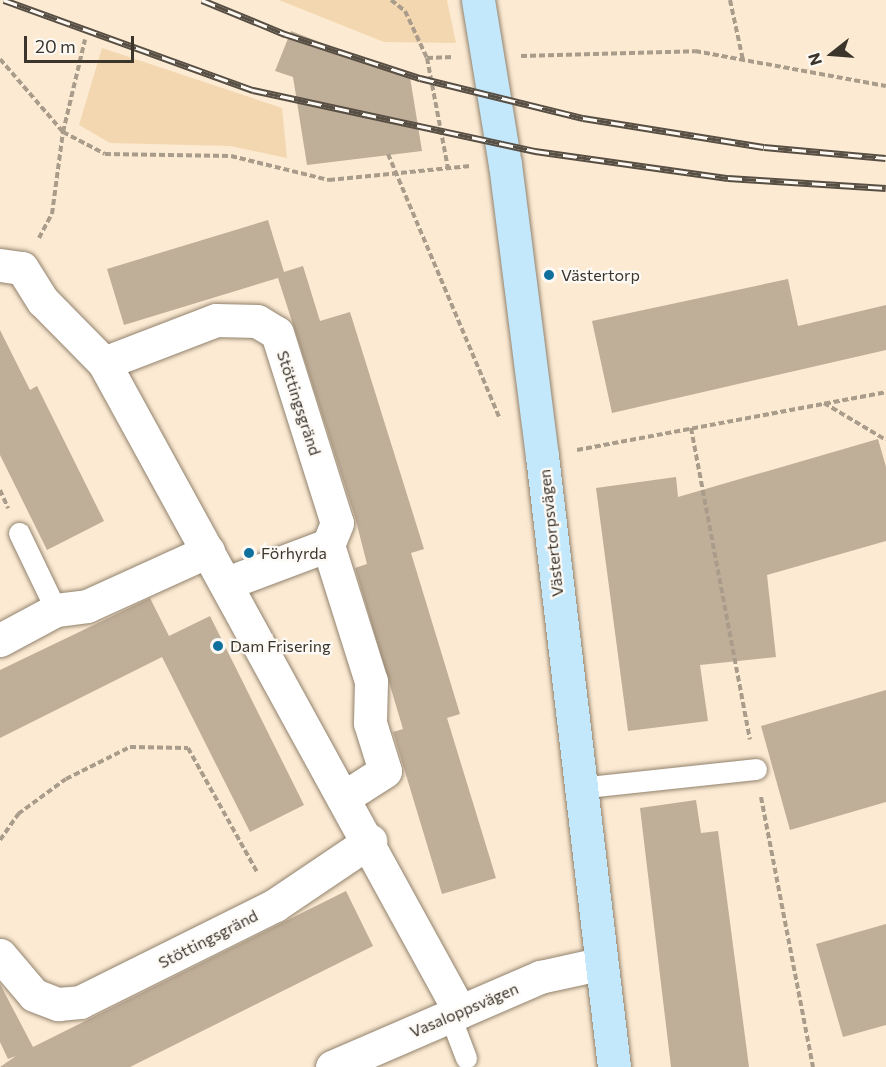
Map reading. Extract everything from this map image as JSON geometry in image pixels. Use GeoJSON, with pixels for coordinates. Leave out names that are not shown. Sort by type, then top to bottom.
{"type":"FeatureCollection","features":[{"type":"Feature","properties":{"kind":"street","name":"Västertorpsvägen"},"geometry":{"type":"LineString","coordinates":[[478,0],[505,164],[542,456],[599,964],[614,1067]]}},
{"type":"Feature","properties":{"kind":"street"},"geometry":{"type":"LineString","coordinates":[[11,266],[104,363],[227,583],[343,798],[370,841],[455,1014]]}},
{"type":"Feature","properties":{"kind":"street","name":"Stöttingsgränd"},"geometry":{"type":"LineString","coordinates":[[104,363],[216,320],[257,321],[277,333],[337,523],[328,545]]}},
{"type":"Feature","properties":{"kind":"street"},"geometry":{"type":"LineString","coordinates":[[227,583],[328,545],[371,681],[370,723],[385,771],[343,798]]}},
{"type":"Feature","properties":{"kind":"street"},"geometry":{"type":"LineString","coordinates":[[0,640],[56,610],[87,606],[208,551]]}},
{"type":"Feature","properties":{"kind":"street","name":"Stöttingsgränd"},"geometry":{"type":"LineString","coordinates":[[0,955],[34,995],[58,1004],[80,1002],[275,905],[370,841]]}},
{"type":"Feature","properties":{"kind":"street","name":"Vasaloppsvägen"},"geometry":{"type":"LineString","coordinates":[[332,1067],[540,977],[599,964]]}},
{"type":"Feature","properties":{"kind":"lane"},"geometry":{"type":"LineString","coordinates":[[19,533],[56,610]]}},
{"type":"Feature","properties":{"kind":"lane"},"geometry":{"type":"LineString","coordinates":[[578,788],[756,769]]}},
{"type":"Feature","properties":{"kind":"lane"},"geometry":{"type":"LineString","coordinates":[[455,1014],[466,1058]]}},
{"type":"Feature","properties":{"kind":"path"},"geometry":{"type":"LineString","coordinates":[[391,0],[405,11],[427,58],[448,168]]}},
{"type":"Feature","properties":{"kind":"path"},"geometry":{"type":"LineString","coordinates":[[730,0],[743,60]]}},
{"type":"Feature","properties":{"kind":"path"},"geometry":{"type":"LineString","coordinates":[[11,266],[52,214],[63,132],[85,40]]}},
{"type":"Feature","properties":{"kind":"path"},"geometry":{"type":"LineString","coordinates":[[427,58],[695,51],[886,86]]}},
{"type":"Feature","properties":{"kind":"path"},"geometry":{"type":"LineString","coordinates":[[0,60],[63,132],[105,154],[231,156],[329,180],[505,164]]}},
{"type":"Feature","properties":{"kind":"path"},"geometry":{"type":"LineString","coordinates":[[388,154],[394,173],[503,426]]}},
{"type":"Feature","properties":{"kind":"path"},"geometry":{"type":"LineString","coordinates":[[542,456],[886,392]]}},
{"type":"Feature","properties":{"kind":"path"},"geometry":{"type":"LineString","coordinates":[[824,403],[886,440]]}},
{"type":"Feature","properties":{"kind":"path"},"geometry":{"type":"LineString","coordinates":[[0,840],[18,814],[66,779],[130,747],[188,748],[275,905]]}},
{"type":"Feature","properties":{"kind":"shaded area"},"geometry":{"type":"Polygon","coordinates":[[[279,0],[447,0],[456,43],[384,42],[279,0]]]}},
{"type":"Feature","properties":{"kind":"shaded area"},"geometry":{"type":"Polygon","coordinates":[[[102,48],[282,108],[287,158],[230,146],[110,143],[79,125],[102,48]]]}},
{"type":"Feature","properties":{"kind":"building"},"geometry":{"type":"Polygon","coordinates":[[[291,31],[410,77],[422,151],[307,165],[293,77],[275,71],[291,31]]]}},
{"type":"Feature","properties":{"kind":"building"},"geometry":{"type":"Polygon","coordinates":[[[268,220],[284,272],[303,266],[320,321],[350,312],[424,549],[411,553],[460,714],[447,718],[496,878],[442,894],[393,732],[403,729],[355,568],[367,564],[355,517],[278,278],[124,325],[107,269],[268,220]]]}},
{"type":"Feature","properties":{"kind":"building"},"geometry":{"type":"Polygon","coordinates":[[[788,279],[798,326],[886,305],[886,350],[612,413],[592,321],[788,279]]]}},
{"type":"Feature","properties":{"kind":"building"},"geometry":{"type":"Polygon","coordinates":[[[0,330],[30,390],[37,386],[104,521],[47,550],[0,455],[0,330]]]}},
{"type":"Feature","properties":{"kind":"building"},"geometry":{"type":"Polygon","coordinates":[[[878,439],[886,467],[886,541],[767,575],[776,657],[700,665],[708,721],[628,731],[596,488],[676,477],[678,497],[878,439]]]}},
{"type":"Feature","properties":{"kind":"building"},"geometry":{"type":"Polygon","coordinates":[[[150,598],[169,636],[210,616],[304,805],[250,832],[162,657],[0,738],[0,670],[150,598]]]}},
{"type":"Feature","properties":{"kind":"building"},"geometry":{"type":"Polygon","coordinates":[[[886,690],[886,802],[790,830],[761,726],[886,690]]]}},
{"type":"Feature","properties":{"kind":"building"},"geometry":{"type":"Polygon","coordinates":[[[696,800],[701,833],[718,831],[749,1067],[671,1067],[640,808],[696,800]]]}},
{"type":"Feature","properties":{"kind":"building"},"geometry":{"type":"Polygon","coordinates":[[[346,891],[373,946],[130,1067],[0,1067],[16,1056],[8,1059],[0,1042],[0,984],[33,1047],[346,891]]]}},
{"type":"Feature","properties":{"kind":"building"},"geometry":{"type":"Polygon","coordinates":[[[886,924],[886,1025],[843,1037],[816,944],[886,924]]]}},
{"type":"Feature","properties":{"kind":"railway"},"geometry":{"type":"LineString","coordinates":[[4,0],[253,90],[535,151],[728,178],[886,188]]}},
{"type":"Feature","properties":{"kind":"railway"},"geometry":{"type":"LineString","coordinates":[[202,0],[285,34],[420,78],[583,118],[764,147],[886,158]]}},
{"type":"Feature","properties":{"kind":"place","name":"Västertorp"},"geometry":{"type":"Point","coordinates":[549,275]}},
{"type":"Feature","properties":{"kind":"place","name":"Förhyrda"},"geometry":{"type":"Point","coordinates":[249,553]}},
{"type":"Feature","properties":{"kind":"place","name":"Dam Frisering"},"geometry":{"type":"Point","coordinates":[218,646]}}]}
